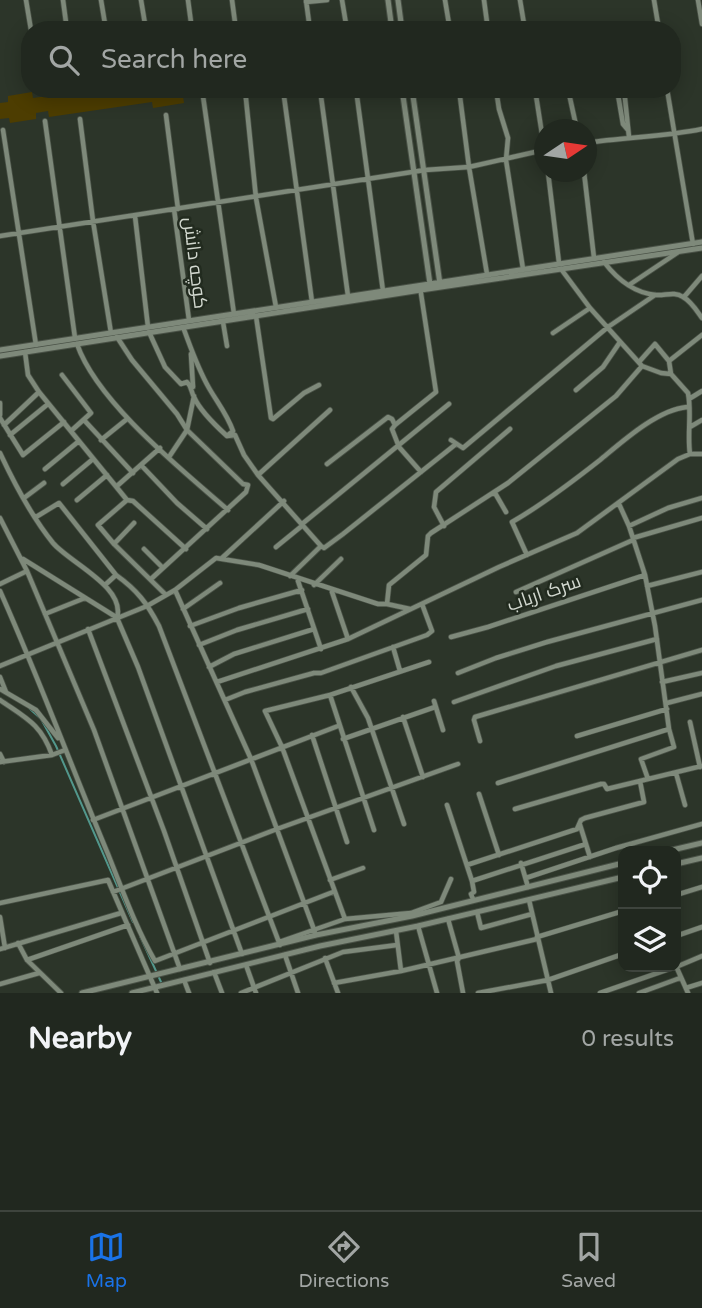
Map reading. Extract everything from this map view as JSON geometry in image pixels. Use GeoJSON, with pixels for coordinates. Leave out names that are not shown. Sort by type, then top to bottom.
{"type":"FeatureCollection","features":[{"type":"Feature","properties":{"kind":"main road"},"geometry":{"type":"LineString","coordinates":[[388,0],[391,21]]}},
{"type":"Feature","properties":{"kind":"main road"},"geometry":{"type":"LineString","coordinates":[[398,0],[401,21]]}},
{"type":"Feature","properties":{"kind":"main road"},"geometry":{"type":"LineString","coordinates":[[403,98],[431,286]]}},
{"type":"Feature","properties":{"kind":"main road"},"geometry":{"type":"LineString","coordinates":[[413,98],[440,284]]}},
{"type":"Feature","properties":{"kind":"main road"},"geometry":{"type":"LineString","coordinates":[[0,350],[117,337],[189,320],[431,286],[487,274],[604,262],[677,250],[702,242]]}},
{"type":"Feature","properties":{"kind":"main road"},"geometry":{"type":"LineString","coordinates":[[440,284],[560,266],[594,258],[702,248]]}},
{"type":"Feature","properties":{"kind":"main road"},"geometry":{"type":"LineString","coordinates":[[0,356],[111,333],[223,322],[421,287]]}},
{"type":"Feature","properties":{"kind":"main road"},"geometry":{"type":"LineString","coordinates":[[681,848],[702,843]]}},
{"type":"Feature","properties":{"kind":"main road"},"geometry":{"type":"LineString","coordinates":[[681,863],[702,858]]}},
{"type":"Feature","properties":{"kind":"main road"},"geometry":{"type":"LineString","coordinates":[[82,993],[243,955],[314,932],[412,916],[618,864]]}},
{"type":"Feature","properties":{"kind":"main road"},"geometry":{"type":"LineString","coordinates":[[132,993],[156,990],[168,984],[214,972],[618,878]]}},
{"type":"Feature","properties":{"kind":"main road"},"geometry":{"type":"LineString","coordinates":[[164,973],[168,984]]}},
{"type":"Feature","properties":{"kind":"main road"},"geometry":{"type":"LineString","coordinates":[[142,978],[148,983],[145,990]]}},
{"type":"Feature","properties":{"kind":"street"},"geometry":{"type":"LineString","coordinates":[[26,0],[30,21]]}},
{"type":"Feature","properties":{"kind":"street"},"geometry":{"type":"LineString","coordinates":[[63,0],[66,21]]}},
{"type":"Feature","properties":{"kind":"street"},"geometry":{"type":"LineString","coordinates":[[101,0],[104,21]]}},
{"type":"Feature","properties":{"kind":"street"},"geometry":{"type":"LineString","coordinates":[[141,0],[144,21]]}},
{"type":"Feature","properties":{"kind":"street"},"geometry":{"type":"LineString","coordinates":[[188,0],[191,21]]}},
{"type":"Feature","properties":{"kind":"street"},"geometry":{"type":"LineString","coordinates":[[232,0],[235,21]]}},
{"type":"Feature","properties":{"kind":"street"},"geometry":{"type":"LineString","coordinates":[[309,21],[306,1],[327,0]]}},
{"type":"Feature","properties":{"kind":"street"},"geometry":{"type":"LineString","coordinates":[[342,0],[346,21]]}},
{"type":"Feature","properties":{"kind":"street"},"geometry":{"type":"LineString","coordinates":[[445,0],[448,21]]}},
{"type":"Feature","properties":{"kind":"street"},"geometry":{"type":"LineString","coordinates":[[484,0],[487,21]]}},
{"type":"Feature","properties":{"kind":"street"},"geometry":{"type":"LineString","coordinates":[[520,0],[524,21]]}},
{"type":"Feature","properties":{"kind":"street"},"geometry":{"type":"LineString","coordinates":[[654,0],[658,21]]}},
{"type":"Feature","properties":{"kind":"street"},"geometry":{"type":"LineString","coordinates":[[698,0],[702,24]]}},
{"type":"Feature","properties":{"kind":"street"},"geometry":{"type":"LineString","coordinates":[[203,98],[234,314]]}},
{"type":"Feature","properties":{"kind":"street"},"geometry":{"type":"LineString","coordinates":[[246,98],[256,198],[276,307]]}},
{"type":"Feature","properties":{"kind":"street"},"geometry":{"type":"LineString","coordinates":[[284,98],[312,302]]}},
{"type":"Feature","properties":{"kind":"street"},"geometry":{"type":"LineString","coordinates":[[321,98],[348,296]]}},
{"type":"Feature","properties":{"kind":"street"},"geometry":{"type":"LineString","coordinates":[[357,98],[383,291]]}},
{"type":"Feature","properties":{"kind":"street"},"geometry":{"type":"LineString","coordinates":[[460,98],[487,274]]}},
{"type":"Feature","properties":{"kind":"street"},"geometry":{"type":"LineString","coordinates":[[497,98],[508,138],[506,160],[523,269]]}},
{"type":"Feature","properties":{"kind":"street"},"geometry":{"type":"LineString","coordinates":[[536,98],[540,119]]}},
{"type":"Feature","properties":{"kind":"street"},"geometry":{"type":"LineString","coordinates":[[570,98],[575,119]]}},
{"type":"Feature","properties":{"kind":"street"},"geometry":{"type":"LineString","coordinates":[[619,98],[623,124],[628,133]]}},
{"type":"Feature","properties":{"kind":"street"},"geometry":{"type":"LineString","coordinates":[[625,98],[628,133]]}},
{"type":"Feature","properties":{"kind":"street"},"geometry":{"type":"LineString","coordinates":[[668,98],[693,244]]}},
{"type":"Feature","properties":{"kind":"street","name":"کوچه دانش"},"geometry":{"type":"LineString","coordinates":[[166,116],[189,320]]}},
{"type":"Feature","properties":{"kind":"street"},"geometry":{"type":"LineString","coordinates":[[80,119],[111,333]]}},
{"type":"Feature","properties":{"kind":"street"},"geometry":{"type":"LineString","coordinates":[[44,121],[76,341],[95,377],[127,419],[228,510]]}},
{"type":"Feature","properties":{"kind":"street"},"geometry":{"type":"LineString","coordinates":[[597,140],[628,133],[674,135],[702,129]]}},
{"type":"Feature","properties":{"kind":"street"},"geometry":{"type":"LineString","coordinates":[[3,130],[36,345]]}},
{"type":"Feature","properties":{"kind":"street"},"geometry":{"type":"LineString","coordinates":[[0,236],[425,170],[469,167],[534,151]]}},
{"type":"Feature","properties":{"kind":"street"},"geometry":{"type":"LineString","coordinates":[[549,182],[560,266],[590,308],[641,364],[661,373],[671,374]]}},
{"type":"Feature","properties":{"kind":"street"},"geometry":{"type":"LineString","coordinates":[[585,182],[594,258]]}},
{"type":"Feature","properties":{"kind":"street"},"geometry":{"type":"LineString","coordinates":[[135,215],[148,329],[165,367],[181,384],[187,382],[194,397],[227,436]]}},
{"type":"Feature","properties":{"kind":"street"},"geometry":{"type":"LineString","coordinates":[[628,285],[677,250]]}},
{"type":"Feature","properties":{"kind":"street"},"geometry":{"type":"LineString","coordinates":[[604,262],[620,281],[628,285],[655,295],[674,293],[684,297],[702,318]]}},
{"type":"Feature","properties":{"kind":"street"},"geometry":{"type":"LineString","coordinates":[[684,297],[702,275]]}},
{"type":"Feature","properties":{"kind":"street"},"geometry":{"type":"LineString","coordinates":[[421,287],[436,392],[391,429],[399,447],[421,472]]}},
{"type":"Feature","properties":{"kind":"street"},"geometry":{"type":"LineString","coordinates":[[451,440],[463,448],[608,327],[655,295]]}},
{"type":"Feature","properties":{"kind":"street"},"geometry":{"type":"LineString","coordinates":[[553,332],[590,308]]}},
{"type":"Feature","properties":{"kind":"street"},"geometry":{"type":"LineString","coordinates":[[256,316],[271,418],[319,385]]}},
{"type":"Feature","properties":{"kind":"street"},"geometry":{"type":"LineString","coordinates":[[223,322],[228,346]]}},
{"type":"Feature","properties":{"kind":"street"},"geometry":{"type":"LineString","coordinates":[[183,327],[191,353],[233,430],[227,436]]}},
{"type":"Feature","properties":{"kind":"street"},"geometry":{"type":"LineString","coordinates":[[669,361],[702,335]]}},
{"type":"Feature","properties":{"kind":"street"},"geometry":{"type":"LineString","coordinates":[[117,337],[187,430],[243,484],[248,485],[246,492],[228,510],[151,579]]}},
{"type":"Feature","properties":{"kind":"street"},"geometry":{"type":"LineString","coordinates":[[576,390],[603,367],[620,342]]}},
{"type":"Feature","properties":{"kind":"street"},"geometry":{"type":"LineString","coordinates":[[387,604],[389,585],[426,555],[428,536],[495,493],[616,396],[655,344],[669,361],[671,374],[688,393],[690,427],[687,437],[690,454]]}},
{"type":"Feature","properties":{"kind":"street"},"geometry":{"type":"LineString","coordinates":[[25,352],[28,375],[39,393],[79,442],[127,500],[133,501],[186,549]]}},
{"type":"Feature","properties":{"kind":"street"},"geometry":{"type":"LineString","coordinates":[[169,457],[187,430],[194,397],[191,353]]}},
{"type":"Feature","properties":{"kind":"street"},"geometry":{"type":"LineString","coordinates":[[62,375],[91,411],[91,414],[71,431]]}},
{"type":"Feature","properties":{"kind":"street"},"geometry":{"type":"LineString","coordinates":[[689,399],[702,391]]}},
{"type":"Feature","properties":{"kind":"street"},"geometry":{"type":"LineString","coordinates":[[4,425],[39,393]]}},
{"type":"Feature","properties":{"kind":"street"},"geometry":{"type":"LineString","coordinates":[[0,403],[0,416],[23,455],[64,422]]}},
{"type":"Feature","properties":{"kind":"street"},"geometry":{"type":"LineString","coordinates":[[10,435],[48,404]]}},
{"type":"Feature","properties":{"kind":"street"},"geometry":{"type":"LineString","coordinates":[[276,547],[449,404]]}},
{"type":"Feature","properties":{"kind":"street"},"geometry":{"type":"LineString","coordinates":[[527,555],[512,523],[660,416],[674,409],[687,407]]}},
{"type":"Feature","properties":{"kind":"street"},"geometry":{"type":"LineString","coordinates":[[258,475],[330,410]]}},
{"type":"Feature","properties":{"kind":"street"},"geometry":{"type":"LineString","coordinates":[[327,464],[384,420],[390,418],[395,425]]}},
{"type":"Feature","properties":{"kind":"street"},"geometry":{"type":"LineString","coordinates":[[101,440],[127,419]]}},
{"type":"Feature","properties":{"kind":"street"},"geometry":{"type":"LineString","coordinates":[[84,420],[133,473]]}},
{"type":"Feature","properties":{"kind":"street"},"geometry":{"type":"LineString","coordinates":[[690,427],[702,421]]}},
{"type":"Feature","properties":{"kind":"street"},"geometry":{"type":"LineString","coordinates":[[444,526],[435,507],[436,492],[510,429]]}},
{"type":"Feature","properties":{"kind":"street"},"geometry":{"type":"LineString","coordinates":[[227,436],[234,435],[258,475],[324,548],[456,444]]}},
{"type":"Feature","properties":{"kind":"street"},"geometry":{"type":"LineString","coordinates":[[45,469],[79,442]]}},
{"type":"Feature","properties":{"kind":"street"},"geometry":{"type":"LineString","coordinates":[[117,486],[160,448]]}},
{"type":"Feature","properties":{"kind":"street"},"geometry":{"type":"LineString","coordinates":[[0,453],[24,498],[54,544],[105,585],[113,595],[117,605],[117,618],[138,667],[243,955]]}},
{"type":"Feature","properties":{"kind":"street"},"geometry":{"type":"LineString","coordinates":[[217,682],[348,639],[578,533],[663,469],[690,454],[702,454]]}},
{"type":"Feature","properties":{"kind":"street"},"geometry":{"type":"LineString","coordinates":[[62,484],[93,459]]}},
{"type":"Feature","properties":{"kind":"street"},"geometry":{"type":"LineString","coordinates":[[141,465],[177,503],[207,529]]}},
{"type":"Feature","properties":{"kind":"street"},"geometry":{"type":"LineString","coordinates":[[76,500],[107,475]]}},
{"type":"Feature","properties":{"kind":"street"},"geometry":{"type":"LineString","coordinates":[[24,498],[44,484]]}},
{"type":"Feature","properties":{"kind":"street"},"geometry":{"type":"LineString","coordinates":[[495,493],[506,512]]}},
{"type":"Feature","properties":{"kind":"street"},"geometry":{"type":"LineString","coordinates":[[629,526],[668,508],[702,498]]}},
{"type":"Feature","properties":{"kind":"street"},"geometry":{"type":"LineString","coordinates":[[127,500],[99,525],[114,544],[166,594]]}},
{"type":"Feature","properties":{"kind":"street"},"geometry":{"type":"LineString","coordinates":[[221,559],[284,501]]}},
{"type":"Feature","properties":{"kind":"street"},"geometry":{"type":"LineString","coordinates":[[36,517],[59,503],[116,575],[135,589],[149,607],[159,626],[279,943]]}},
{"type":"Feature","properties":{"kind":"street"},"geometry":{"type":"LineString","coordinates":[[619,504],[645,575],[673,748],[641,759],[648,779]]}},
{"type":"Feature","properties":{"kind":"street"},"geometry":{"type":"LineString","coordinates":[[0,518],[27,571],[94,730],[180,969]]}},
{"type":"Feature","properties":{"kind":"street"},"geometry":{"type":"LineString","coordinates":[[516,592],[633,539],[702,518]]}},
{"type":"Feature","properties":{"kind":"street"},"geometry":{"type":"LineString","coordinates":[[114,544],[134,523]]}},
{"type":"Feature","properties":{"kind":"street"},"geometry":{"type":"LineString","coordinates":[[290,576],[321,546]]}},
{"type":"Feature","properties":{"kind":"street"},"geometry":{"type":"LineString","coordinates":[[144,549],[163,568]]}},
{"type":"Feature","properties":{"kind":"street"},"geometry":{"type":"LineString","coordinates":[[21,558],[117,618]]}},
{"type":"Feature","properties":{"kind":"street"},"geometry":{"type":"LineString","coordinates":[[0,667],[146,606],[174,590],[216,558],[259,565],[332,591],[378,604],[411,609]]}},
{"type":"Feature","properties":{"kind":"street"},"geometry":{"type":"LineString","coordinates":[[314,585],[341,559]]}},
{"type":"Feature","properties":{"kind":"street"},"geometry":{"type":"LineString","coordinates":[[0,584],[27,571]]}},
{"type":"Feature","properties":{"kind":"street"},"geometry":{"type":"LineString","coordinates":[[647,586],[702,572]]}},
{"type":"Feature","properties":{"kind":"street"},"geometry":{"type":"LineString","coordinates":[[105,585],[116,575]]}},
{"type":"Feature","properties":{"kind":"street","name":"سرک ارباب"},"geometry":{"type":"LineString","coordinates":[[451,637],[645,575]]}},
{"type":"Feature","properties":{"kind":"street"},"geometry":{"type":"LineString","coordinates":[[298,580],[321,649]]}},
{"type":"Feature","properties":{"kind":"street"},"geometry":{"type":"LineString","coordinates":[[183,609],[220,583]]}},
{"type":"Feature","properties":{"kind":"street"},"geometry":{"type":"LineString","coordinates":[[174,590],[251,759],[314,932],[345,919],[411,914],[440,902],[451,879]]}},
{"type":"Feature","properties":{"kind":"street"},"geometry":{"type":"LineString","coordinates":[[190,626],[239,608],[302,590]]}},
{"type":"Feature","properties":{"kind":"street"},"geometry":{"type":"LineString","coordinates":[[0,591],[28,654],[118,890],[154,960],[175,955],[333,892]]}},
{"type":"Feature","properties":{"kind":"street"},"geometry":{"type":"LineString","coordinates":[[332,591],[348,639]]}},
{"type":"Feature","properties":{"kind":"street"},"geometry":{"type":"LineString","coordinates":[[45,614],[86,598]]}},
{"type":"Feature","properties":{"kind":"street"},"geometry":{"type":"LineString","coordinates":[[458,673],[496,658],[702,600]]}},
{"type":"Feature","properties":{"kind":"street"},"geometry":{"type":"LineString","coordinates":[[225,700],[272,684],[321,673],[426,635],[432,631],[422,604]]}},
{"type":"Feature","properties":{"kind":"street"},"geometry":{"type":"LineString","coordinates":[[199,645],[237,630],[308,609]]}},
{"type":"Feature","properties":{"kind":"street"},"geometry":{"type":"LineString","coordinates":[[88,629],[178,868],[210,963]]}},
{"type":"Feature","properties":{"kind":"street"},"geometry":{"type":"LineString","coordinates":[[209,667],[234,654],[314,629]]}},
{"type":"Feature","properties":{"kind":"street"},"geometry":{"type":"LineString","coordinates":[[454,702],[546,669],[657,639]]}},
{"type":"Feature","properties":{"kind":"street"},"geometry":{"type":"LineString","coordinates":[[393,647],[400,671]]}},
{"type":"Feature","properties":{"kind":"street"},"geometry":{"type":"LineString","coordinates":[[480,741],[475,717],[702,650]]}},
{"type":"Feature","properties":{"kind":"street"},"geometry":{"type":"LineString","coordinates":[[345,919],[282,747],[265,711],[330,695],[429,662]]}},
{"type":"Feature","properties":{"kind":"street"},"geometry":{"type":"LineString","coordinates":[[662,682],[702,673]]}},
{"type":"Feature","properties":{"kind":"street"},"geometry":{"type":"LineString","coordinates":[[0,677],[7,693]]}},
{"type":"Feature","properties":{"kind":"street"},"geometry":{"type":"LineString","coordinates":[[351,687],[372,729],[404,824]]}},
{"type":"Feature","properties":{"kind":"street"},"geometry":{"type":"LineString","coordinates":[[0,689],[36,710],[64,747]]}},
{"type":"Feature","properties":{"kind":"street"},"geometry":{"type":"LineString","coordinates":[[577,736],[702,694]]}},
{"type":"Feature","properties":{"kind":"street"},"geometry":{"type":"LineString","coordinates":[[330,695],[374,830]]}},
{"type":"Feature","properties":{"kind":"street"},"geometry":{"type":"LineString","coordinates":[[0,700],[37,725],[46,737],[52,755]]}},
{"type":"Feature","properties":{"kind":"street"},"geometry":{"type":"LineString","coordinates":[[343,739],[434,704],[443,730]]}},
{"type":"Feature","properties":{"kind":"street"},"geometry":{"type":"LineString","coordinates":[[403,717],[423,777]]}},
{"type":"Feature","properties":{"kind":"street"},"geometry":{"type":"LineString","coordinates":[[515,809],[601,784],[607,789],[701,767],[690,722]]}},
{"type":"Feature","properties":{"kind":"street"},"geometry":{"type":"LineString","coordinates":[[93,820],[338,726]]}},
{"type":"Feature","properties":{"kind":"street"},"geometry":{"type":"LineString","coordinates":[[498,783],[669,729]]}},
{"type":"Feature","properties":{"kind":"street"},"geometry":{"type":"LineString","coordinates":[[312,735],[347,842]]}},
{"type":"Feature","properties":{"kind":"street"},"geometry":{"type":"LineString","coordinates":[[0,754],[2,762],[52,755],[64,747]]}},
{"type":"Feature","properties":{"kind":"street"},"geometry":{"type":"LineString","coordinates":[[118,890],[458,764]]}},
{"type":"Feature","properties":{"kind":"street"},"geometry":{"type":"LineString","coordinates":[[676,773],[685,805]]}},
{"type":"Feature","properties":{"kind":"street"},"geometry":{"type":"LineString","coordinates":[[467,865],[577,829],[585,818],[643,802],[640,781]]}},
{"type":"Feature","properties":{"kind":"street"},"geometry":{"type":"LineString","coordinates":[[480,794],[499,855]]}},
{"type":"Feature","properties":{"kind":"street"},"geometry":{"type":"LineString","coordinates":[[447,805],[472,881],[473,900]]}},
{"type":"Feature","properties":{"kind":"street"},"geometry":{"type":"LineString","coordinates":[[526,878],[702,824]]}},
{"type":"Feature","properties":{"kind":"street"},"geometry":{"type":"LineString","coordinates":[[580,825],[590,858]]}},
{"type":"Feature","properties":{"kind":"street"},"geometry":{"type":"LineString","coordinates":[[472,881],[586,844]]}},
{"type":"Feature","properties":{"kind":"street"},"geometry":{"type":"LineString","coordinates":[[521,863],[528,887]]}},
{"type":"Feature","properties":{"kind":"street"},"geometry":{"type":"LineString","coordinates":[[330,880],[363,868]]}},
{"type":"Feature","properties":{"kind":"street"},"geometry":{"type":"LineString","coordinates":[[0,903],[107,880],[118,890],[121,913],[156,990]]}},
{"type":"Feature","properties":{"kind":"street"},"geometry":{"type":"LineString","coordinates":[[681,893],[702,887]]}},
{"type":"Feature","properties":{"kind":"street"},"geometry":{"type":"LineString","coordinates":[[529,900],[551,993]]}},
{"type":"Feature","properties":{"kind":"street"},"geometry":{"type":"LineString","coordinates":[[477,912],[481,928],[532,914]]}},
{"type":"Feature","properties":{"kind":"street"},"geometry":{"type":"LineString","coordinates":[[0,917],[3,948],[121,913]]}},
{"type":"Feature","properties":{"kind":"street"},"geometry":{"type":"LineString","coordinates":[[334,983],[459,958],[537,938],[618,913]]}},
{"type":"Feature","properties":{"kind":"street"},"geometry":{"type":"LineString","coordinates":[[448,919],[459,958],[457,961],[463,993]]}},
{"type":"Feature","properties":{"kind":"street"},"geometry":{"type":"LineString","coordinates":[[27,960],[128,925]]}},
{"type":"Feature","properties":{"kind":"street"},"geometry":{"type":"LineString","coordinates":[[418,926],[437,993]]}},
{"type":"Feature","properties":{"kind":"street"},"geometry":{"type":"LineString","coordinates":[[681,934],[702,927]]}},
{"type":"Feature","properties":{"kind":"street"},"geometry":{"type":"LineString","coordinates":[[396,931],[401,971]]}},
{"type":"Feature","properties":{"kind":"street"},"geometry":{"type":"LineString","coordinates":[[18,943],[27,960],[61,993]]}},
{"type":"Feature","properties":{"kind":"street"},"geometry":{"type":"LineString","coordinates":[[241,993],[255,990],[349,950],[397,945]]}},
{"type":"Feature","properties":{"kind":"street"},"geometry":{"type":"LineString","coordinates":[[285,955],[298,993]]}},
{"type":"Feature","properties":{"kind":"street"},"geometry":{"type":"LineString","coordinates":[[478,993],[548,980],[618,956]]}},
{"type":"Feature","properties":{"kind":"street"},"geometry":{"type":"LineString","coordinates":[[681,965],[702,957]]}},
{"type":"Feature","properties":{"kind":"street"},"geometry":{"type":"LineString","coordinates":[[325,958],[338,993]]}},
{"type":"Feature","properties":{"kind":"street"},"geometry":{"type":"LineString","coordinates":[[246,965],[255,990]]}},
{"type":"Feature","properties":{"kind":"street"},"geometry":{"type":"LineString","coordinates":[[214,972],[222,993]]}},
{"type":"Feature","properties":{"kind":"street"},"geometry":{"type":"LineString","coordinates":[[600,993],[661,972]]}},
{"type":"Feature","properties":{"kind":"street"},"geometry":{"type":"LineString","coordinates":[[678,972],[687,990],[702,982]]}},
{"type":"Feature","properties":{"kind":"street"},"geometry":{"type":"LineString","coordinates":[[0,984],[39,973]]}},
{"type":"Feature","properties":{"kind":"street"},"geometry":{"type":"LineString","coordinates":[[639,993],[680,978]]}},
{"type":"Feature","properties":{"kind":"street"},"geometry":{"type":"LineString","coordinates":[[184,980],[189,993]]}},
{"type":"Feature","properties":{"kind":"shaded area"},"geometry":{"type":"Polygon","coordinates":[[[21,94],[21,98],[183,98],[184,103],[153,108],[152,102],[49,117],[48,111],[36,113],[36,119],[10,123],[9,118],[0,119],[0,103],[8,102],[8,96],[21,94]]]}},
{"type":"Feature","properties":{"kind":"waterway"},"geometry":{"type":"LineString","coordinates":[[29,708],[41,719],[56,746],[133,922]]}},
{"type":"Feature","properties":{"kind":"waterway"},"geometry":{"type":"LineString","coordinates":[[140,936],[161,982]]}}]}
